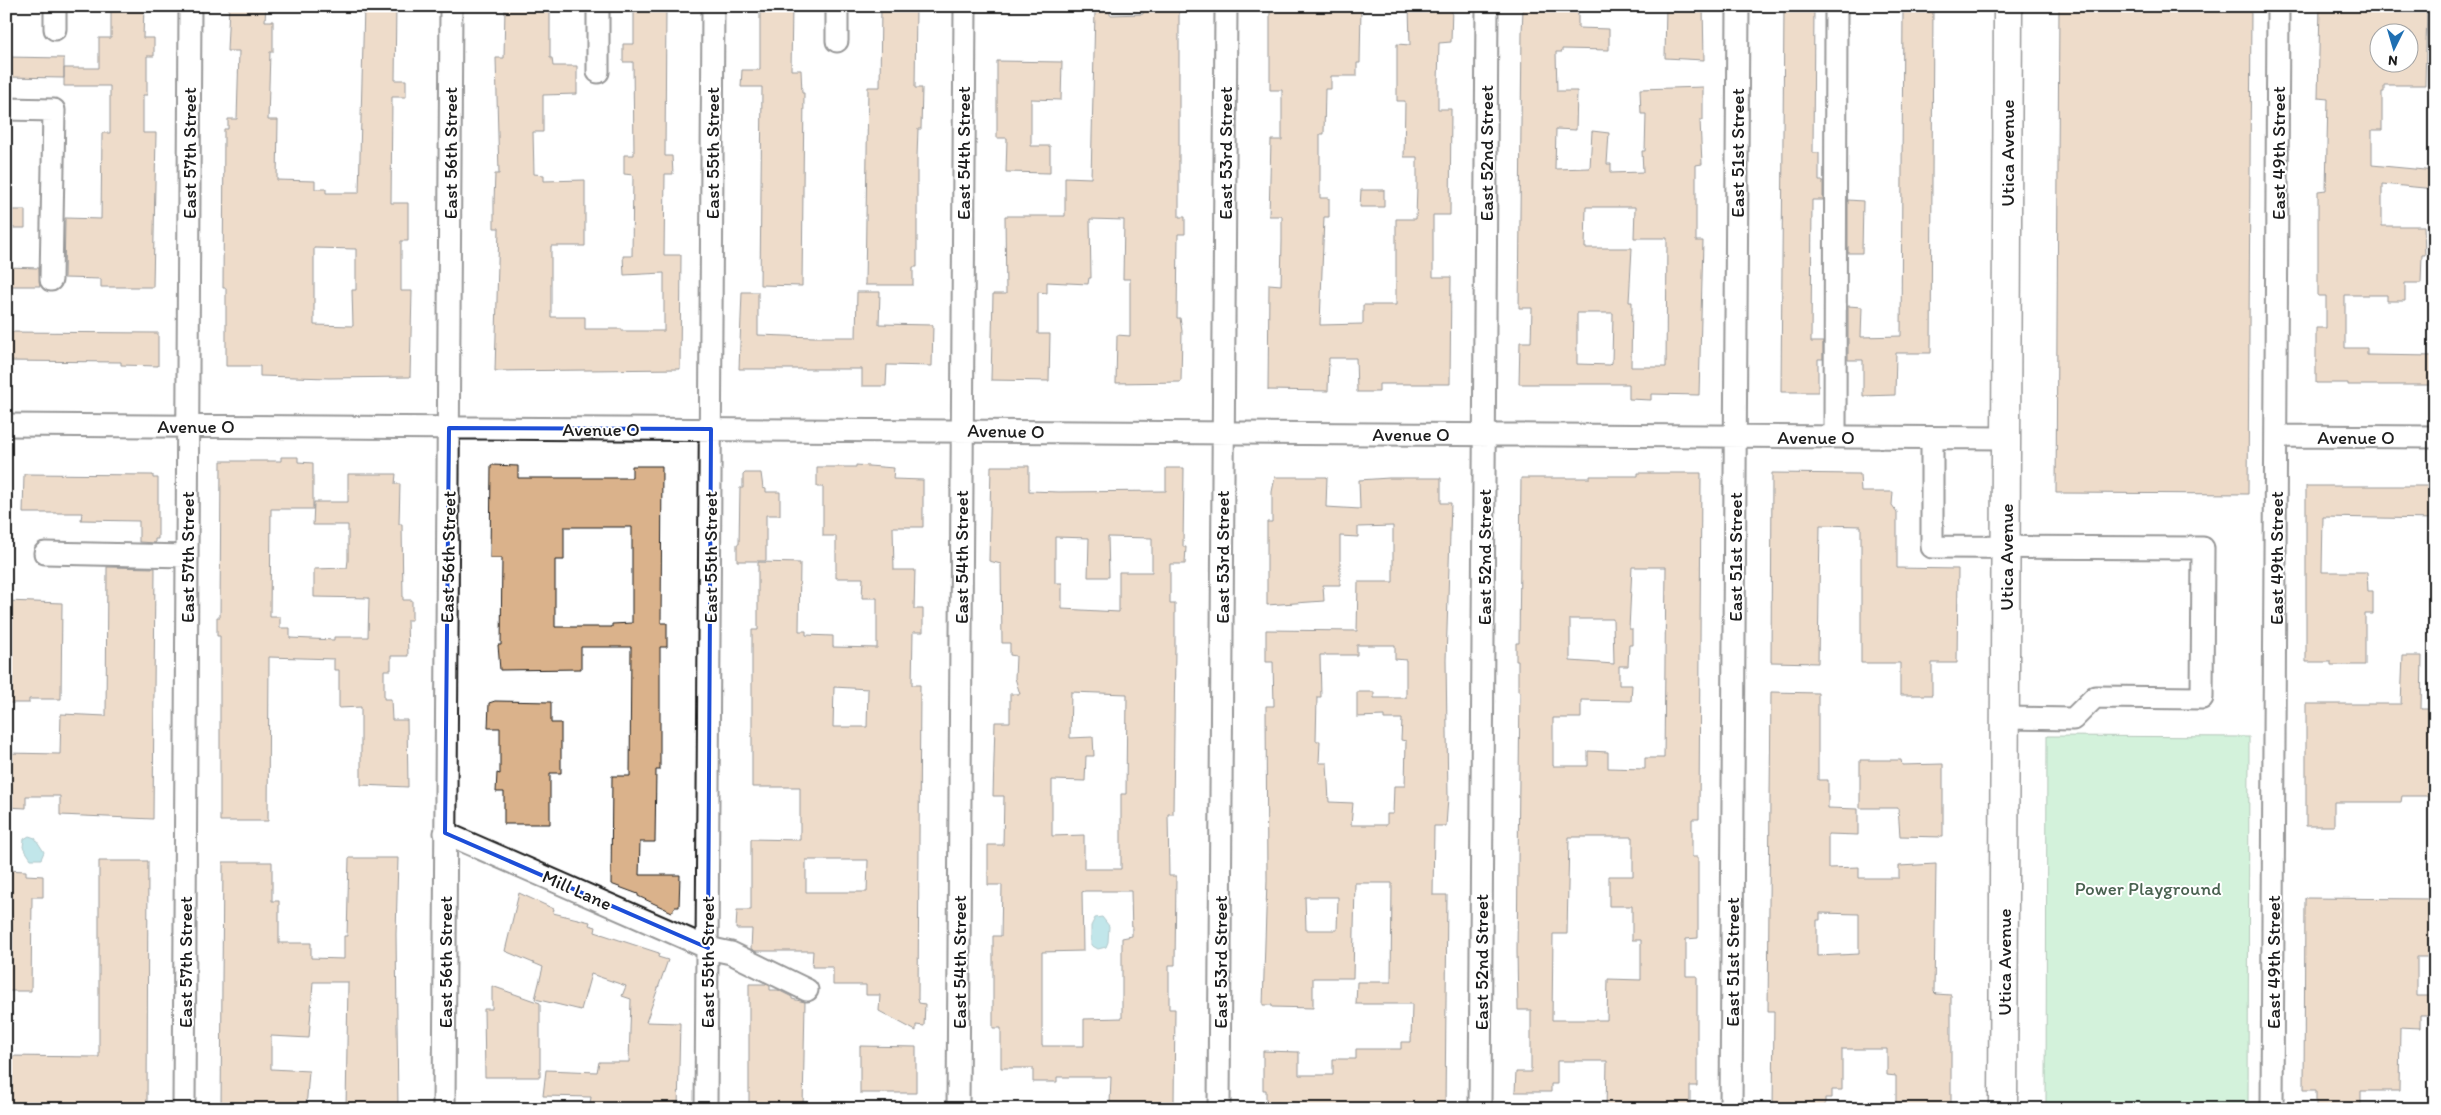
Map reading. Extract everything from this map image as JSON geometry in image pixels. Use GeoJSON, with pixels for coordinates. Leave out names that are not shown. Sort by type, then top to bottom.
{"type":"FeatureCollection","features":[{"type":"Feature","properties":{"kind":"main road","name":"Utica Avenue"},"geometry":{"type":"LineString","coordinates":[[2003,1109],[2008,6]]}},
{"type":"Feature","properties":{"kind":"street"},"geometry":{"type":"LineString","coordinates":[[55,6],[55,29]]}},
{"type":"Feature","properties":{"kind":"street","name":"East 57th Street"},"geometry":{"type":"LineString","coordinates":[[184,1109],[190,6]]}},
{"type":"Feature","properties":{"kind":"street","name":"East 56th Street"},"geometry":{"type":"LineString","coordinates":[[444,1109],[451,6]]}},
{"type":"Feature","properties":{"kind":"street"},"geometry":{"type":"LineString","coordinates":[[598,6],[598,72]]}},
{"type":"Feature","properties":{"kind":"street","name":"East 55th Street"},"geometry":{"type":"LineString","coordinates":[[706,1109],[713,6]]}},
{"type":"Feature","properties":{"kind":"street"},"geometry":{"type":"LineString","coordinates":[[837,6],[837,41]]}},
{"type":"Feature","properties":{"kind":"street","name":"East 54th Street"},"geometry":{"type":"LineString","coordinates":[[958,1109],[964,6]]}},
{"type":"Feature","properties":{"kind":"street","name":"East 53rd Street"},"geometry":{"type":"LineString","coordinates":[[1219,1109],[1226,6]]}},
{"type":"Feature","properties":{"kind":"street","name":"East 52nd Street"},"geometry":{"type":"LineString","coordinates":[[1480,1109],[1487,6]]}},
{"type":"Feature","properties":{"kind":"street","name":"East 51st Street"},"geometry":{"type":"LineString","coordinates":[[1731,1109],[1738,6]]}},
{"type":"Feature","properties":{"kind":"street"},"geometry":{"type":"LineString","coordinates":[[1835,437],[1836,6]]}},
{"type":"Feature","properties":{"kind":"street","name":"East 49th Street"},"geometry":{"type":"LineString","coordinates":[[2272,1109],[2278,6]]}},
{"type":"Feature","properties":{"kind":"street"},"geometry":{"type":"LineString","coordinates":[[6,109],[54,110],[51,280]]}},
{"type":"Feature","properties":{"kind":"street","name":"Avenue O"},"geometry":{"type":"LineString","coordinates":[[6,424],[2006,438]]}},
{"type":"Feature","properties":{"kind":"street","name":"Avenue O"},"geometry":{"type":"LineString","coordinates":[[2276,436],[2435,437]]}},
{"type":"Feature","properties":{"kind":"street"},"geometry":{"type":"LineString","coordinates":[[1932,438],[1932,547],[2203,548],[2202,698],[2095,697],[2073,719],[2005,718]]}},
{"type":"Feature","properties":{"kind":"street"},"geometry":{"type":"LineString","coordinates":[[45,553],[187,556]]}},
{"type":"Feature","properties":{"kind":"street","name":"Mill Lane"},"geometry":{"type":"LineString","coordinates":[[445,833],[708,948],[731,954],[808,990]]}},
{"type":"Feature","properties":{"kind":"highlighted area"},"geometry":{"type":"Polygon","coordinates":[[[449,428],[711,429],[708,948],[445,833],[449,428]]]}},
{"type":"Feature","properties":{"kind":"green space","name":"Power Playground"},"geometry":{"type":"Polygon","coordinates":[[[2047,736],[2249,737],[2248,1109],[2046,1109],[2047,736]]]}},
{"type":"Feature","properties":{"kind":"water"},"geometry":{"type":"Polygon","coordinates":[[[29,836],[35,838],[44,852],[41,859],[31,859],[23,847],[24,839],[29,836]]]}},
{"type":"Feature","properties":{"kind":"water"},"geometry":{"type":"Polygon","coordinates":[[[1102,917],[1109,926],[1108,942],[1106,947],[1098,949],[1091,945],[1091,926],[1095,918],[1102,917]]]}},
{"type":"Feature","properties":{"kind":"building"},"geometry":{"type":"Polygon","coordinates":[[[111,6],[144,6],[143,38],[154,38],[154,56],[147,56],[147,95],[143,95],[143,133],[156,133],[153,287],[101,287],[101,279],[64,278],[65,218],[101,219],[102,133],[110,133],[110,86],[64,86],[64,68],[99,68],[99,38],[111,38],[111,6]]]}},
{"type":"Feature","properties":{"kind":"building"},"geometry":{"type":"Polygon","coordinates":[[[229,6],[266,6],[265,21],[273,21],[273,52],[270,52],[268,120],[278,120],[277,180],[315,181],[315,189],[326,189],[326,193],[359,193],[364,6],[396,6],[395,80],[406,80],[406,97],[392,97],[391,203],[408,203],[408,241],[401,241],[401,291],[412,291],[410,377],[329,378],[260,376],[260,366],[226,366],[226,288],[223,288],[224,129],[228,129],[228,119],[237,119],[239,51],[227,51],[229,6]],[[314,248],[314,325],[353,326],[352,290],[356,290],[356,249],[314,248]]]}},
{"type":"Feature","properties":{"kind":"building"},"geometry":{"type":"Polygon","coordinates":[[[505,6],[550,6],[550,58],[552,58],[553,66],[577,66],[577,94],[543,95],[543,132],[533,132],[534,174],[544,175],[544,181],[585,180],[585,246],[551,246],[551,317],[585,317],[585,329],[664,331],[664,273],[624,275],[623,256],[632,256],[633,175],[624,174],[624,155],[634,155],[633,62],[623,62],[623,44],[634,44],[634,6],[666,6],[665,156],[672,156],[673,174],[665,174],[664,255],[681,255],[680,369],[495,371],[499,228],[494,228],[495,174],[499,174],[496,58],[504,58],[505,6]]]}},
{"type":"Feature","properties":{"kind":"building"},"geometry":{"type":"Polygon","coordinates":[[[760,6],[792,6],[791,70],[801,70],[802,93],[804,93],[802,286],[760,285],[762,87],[741,87],[742,70],[760,70],[760,6]]]}},
{"type":"Feature","properties":{"kind":"building"},"geometry":{"type":"Polygon","coordinates":[[[881,6],[916,6],[915,88],[922,88],[921,129],[918,129],[917,157],[917,267],[913,267],[913,285],[865,285],[868,87],[880,87],[881,6]]]}},
{"type":"Feature","properties":{"kind":"building"},"geometry":{"type":"Polygon","coordinates":[[[1144,6],[1179,6],[1179,217],[1185,217],[1185,234],[1178,234],[1177,318],[1180,318],[1182,331],[1181,382],[1116,383],[1117,335],[1130,336],[1130,279],[1123,279],[1124,220],[1090,219],[1091,278],[1089,278],[1088,284],[1047,282],[1047,293],[1038,292],[1038,334],[1050,334],[1049,381],[991,380],[993,294],[1006,294],[1005,216],[1065,216],[1065,177],[1091,178],[1095,11],[1110,10],[1110,15],[1143,14],[1144,6]]]}},
{"type":"Feature","properties":{"kind":"building"},"geometry":{"type":"Polygon","coordinates":[[[1270,6],[1361,6],[1360,63],[1357,63],[1357,76],[1331,76],[1331,89],[1325,89],[1324,134],[1320,134],[1320,198],[1329,198],[1329,217],[1324,217],[1320,325],[1363,324],[1363,305],[1396,305],[1396,219],[1416,219],[1417,185],[1417,157],[1404,157],[1405,101],[1397,101],[1397,44],[1410,45],[1409,6],[1452,6],[1451,42],[1439,43],[1438,83],[1438,109],[1451,109],[1450,215],[1433,215],[1433,277],[1451,277],[1450,384],[1379,384],[1379,392],[1357,392],[1356,358],[1329,358],[1328,391],[1268,390],[1269,284],[1281,285],[1282,241],[1282,216],[1269,216],[1271,140],[1282,140],[1282,90],[1270,90],[1270,6]]]}},
{"type":"Feature","properties":{"kind":"building"},"geometry":{"type":"Polygon","coordinates":[[[1527,6],[1578,6],[1578,28],[1609,29],[1609,50],[1562,49],[1562,52],[1556,52],[1557,91],[1577,91],[1576,130],[1556,129],[1555,169],[1590,168],[1592,131],[1609,133],[1607,164],[1611,164],[1611,173],[1643,172],[1642,151],[1645,151],[1646,114],[1641,114],[1640,89],[1703,87],[1703,120],[1700,120],[1702,164],[1696,165],[1696,241],[1703,241],[1699,395],[1651,394],[1651,400],[1629,399],[1629,384],[1519,384],[1520,342],[1531,342],[1532,308],[1519,308],[1522,32],[1523,9],[1527,9],[1527,6]],[[1586,207],[1585,248],[1632,248],[1629,302],[1632,302],[1631,367],[1666,367],[1667,238],[1634,238],[1635,207],[1586,207]],[[1577,313],[1577,364],[1610,365],[1612,363],[1613,313],[1577,313]]]}},
{"type":"Feature","properties":{"kind":"building"},"geometry":{"type":"Polygon","coordinates":[[[1666,6],[1703,6],[1704,60],[1665,58],[1666,6]]]}},
{"type":"Feature","properties":{"kind":"building"},"geometry":{"type":"Polygon","coordinates":[[[1784,6],[1814,6],[1813,153],[1819,153],[1819,181],[1823,181],[1823,200],[1812,200],[1811,342],[1823,342],[1823,359],[1818,359],[1818,392],[1781,392],[1784,6]]]}},
{"type":"Feature","properties":{"kind":"building"},"geometry":{"type":"Polygon","coordinates":[[[1903,6],[1933,6],[1931,353],[1896,353],[1895,395],[1863,396],[1863,360],[1848,360],[1848,306],[1862,307],[1861,337],[1901,336],[1903,6]]]}},
{"type":"Feature","properties":{"kind":"building"},"geometry":{"type":"Polygon","coordinates":[[[2059,6],[2251,6],[2248,494],[2056,493],[2059,6]]]}},
{"type":"Feature","properties":{"kind":"building"},"geometry":{"type":"Polygon","coordinates":[[[2320,6],[2427,6],[2425,85],[2384,85],[2384,92],[2382,92],[2382,130],[2372,130],[2372,165],[2435,171],[2435,189],[2382,184],[2382,226],[2424,226],[2425,255],[2422,255],[2421,283],[2405,283],[2405,301],[2387,301],[2387,295],[2345,295],[2345,348],[2367,348],[2367,355],[2435,356],[2435,385],[2316,383],[2316,328],[2326,328],[2326,296],[2318,296],[2318,191],[2326,190],[2328,99],[2318,98],[2320,6]]]}},
{"type":"Feature","properties":{"kind":"building"},"geometry":{"type":"Polygon","coordinates":[[[6,57],[64,58],[64,78],[6,77],[6,57]]]}},
{"type":"Feature","properties":{"kind":"building"},"geometry":{"type":"Polygon","coordinates":[[[997,61],[1062,62],[1061,100],[1031,99],[1031,146],[1050,146],[1050,173],[1006,172],[1007,138],[997,138],[997,61]]]}},
{"type":"Feature","properties":{"kind":"building"},"geometry":{"type":"Polygon","coordinates":[[[1361,190],[1384,190],[1384,207],[1360,207],[1361,190]]]}},
{"type":"Feature","properties":{"kind":"building"},"geometry":{"type":"Polygon","coordinates":[[[1848,200],[1863,201],[1862,253],[1848,253],[1848,200]]]}},
{"type":"Feature","properties":{"kind":"building"},"geometry":{"type":"Polygon","coordinates":[[[6,210],[25,210],[25,228],[6,228],[6,210]]]}},
{"type":"Feature","properties":{"kind":"building"},"geometry":{"type":"Polygon","coordinates":[[[6,267],[39,268],[40,286],[6,286],[6,267]]]}},
{"type":"Feature","properties":{"kind":"building"},"geometry":{"type":"Polygon","coordinates":[[[742,292],[758,292],[758,335],[856,337],[857,292],[880,292],[879,324],[933,325],[932,366],[887,365],[886,386],[862,386],[862,369],[739,369],[742,292]]]}},
{"type":"Feature","properties":{"kind":"building"},"geometry":{"type":"Polygon","coordinates":[[[6,332],[158,333],[158,366],[121,365],[121,362],[6,361],[6,332]]]}},
{"type":"Feature","properties":{"kind":"building"},"geometry":{"type":"Polygon","coordinates":[[[281,457],[298,457],[298,462],[313,463],[313,509],[271,509],[270,617],[280,617],[280,628],[290,628],[290,638],[334,640],[334,637],[368,637],[369,598],[314,597],[314,569],[347,568],[348,525],[313,525],[314,502],[348,502],[348,474],[396,474],[395,484],[400,484],[399,524],[402,524],[403,600],[412,600],[412,620],[407,620],[408,656],[391,656],[391,670],[384,670],[384,699],[391,699],[392,720],[407,720],[408,787],[361,785],[361,707],[339,708],[339,670],[334,670],[334,659],[269,657],[268,821],[220,821],[220,636],[217,636],[217,617],[220,617],[221,461],[281,461],[281,457]]]}},
{"type":"Feature","properties":{"kind":"building"},"geometry":{"type":"Polygon","coordinates":[[[491,465],[518,466],[518,478],[632,478],[632,466],[662,466],[661,623],[667,623],[667,647],[660,647],[660,770],[656,770],[655,842],[640,842],[639,875],[680,875],[679,907],[675,907],[672,912],[638,896],[638,894],[611,884],[612,776],[630,776],[631,647],[581,647],[581,669],[500,670],[498,645],[501,645],[502,558],[490,558],[491,465]],[[564,527],[564,560],[555,560],[555,627],[612,627],[612,624],[632,623],[632,527],[564,527]]]}},
{"type":"Feature","properties":{"kind":"building"},"geometry":{"type":"Polygon","coordinates":[[[856,465],[894,468],[893,479],[923,480],[923,527],[893,527],[894,570],[915,570],[914,609],[923,609],[923,632],[913,632],[912,685],[920,685],[918,999],[919,1003],[925,1004],[924,1026],[916,1025],[916,1031],[879,1011],[880,995],[866,995],[866,985],[833,985],[833,967],[812,967],[813,951],[755,951],[751,949],[752,929],[736,929],[737,910],[751,910],[751,839],[800,840],[800,787],[752,787],[752,630],[758,630],[758,562],[800,563],[799,631],[806,631],[806,635],[833,636],[833,647],[877,648],[877,598],[862,598],[863,578],[836,578],[836,536],[823,536],[823,487],[817,487],[817,467],[856,467],[856,465]],[[834,687],[833,727],[867,727],[868,689],[834,687]],[[806,860],[806,892],[867,892],[868,860],[806,860]]]}},
{"type":"Feature","properties":{"kind":"building"},"geometry":{"type":"Polygon","coordinates":[[[991,466],[1029,466],[1029,491],[1059,492],[1166,491],[1166,468],[1184,468],[1183,547],[1186,547],[1185,564],[1170,564],[1170,604],[1175,604],[1173,814],[1168,814],[1169,876],[1176,876],[1175,965],[1169,965],[1169,1009],[1175,1009],[1174,1103],[1110,1103],[1111,1077],[1057,1077],[1057,1082],[1033,1082],[1033,1068],[1001,1068],[1001,1028],[993,1028],[993,936],[1001,936],[1002,885],[988,885],[988,845],[1003,845],[1004,796],[993,796],[995,722],[1010,722],[1010,694],[1020,694],[1015,678],[1016,656],[1010,655],[1010,643],[1002,643],[1001,564],[989,561],[991,466]],[[1055,537],[1055,583],[1062,583],[1062,609],[1119,612],[1119,572],[1152,572],[1152,538],[1108,537],[1109,577],[1088,577],[1089,538],[1055,537]],[[1071,692],[1070,738],[1093,737],[1094,756],[1086,756],[1085,781],[1052,780],[1052,836],[1084,835],[1084,869],[1121,869],[1121,794],[1126,794],[1127,694],[1071,692]],[[1131,891],[1082,892],[1083,951],[1042,952],[1042,1046],[1084,1046],[1084,1019],[1122,1018],[1122,938],[1132,936],[1131,891]]]}},
{"type":"Feature","properties":{"kind":"building"},"geometry":{"type":"Polygon","coordinates":[[[745,473],[761,473],[763,488],[766,489],[766,492],[780,492],[780,515],[766,515],[766,561],[737,561],[740,488],[743,488],[743,475],[745,473]]]}},
{"type":"Feature","properties":{"kind":"building"},"geometry":{"type":"Polygon","coordinates":[[[1638,473],[1701,473],[1699,819],[1692,819],[1692,857],[1698,857],[1698,938],[1686,939],[1686,976],[1697,976],[1697,1086],[1690,1086],[1690,1109],[1606,1109],[1607,1061],[1557,1061],[1557,1084],[1551,1084],[1551,1092],[1515,1092],[1516,1072],[1531,1072],[1531,1010],[1518,1010],[1517,951],[1520,691],[1518,691],[1516,643],[1519,643],[1521,478],[1638,476],[1638,473]],[[1632,567],[1629,629],[1632,629],[1632,645],[1629,645],[1628,666],[1619,666],[1619,685],[1632,685],[1631,701],[1581,700],[1581,718],[1553,718],[1553,766],[1588,766],[1588,751],[1608,752],[1608,768],[1645,769],[1645,758],[1664,758],[1666,567],[1632,567]],[[1570,619],[1570,661],[1614,664],[1613,619],[1570,619]],[[1569,837],[1567,934],[1553,934],[1552,1020],[1607,1020],[1608,979],[1641,980],[1641,940],[1632,940],[1632,906],[1609,906],[1609,876],[1633,876],[1633,837],[1569,837]]]}},
{"type":"Feature","properties":{"kind":"building"},"geometry":{"type":"Polygon","coordinates":[[[1772,473],[1860,474],[1861,492],[1893,492],[1892,505],[1897,512],[1897,568],[1958,569],[1957,663],[1932,663],[1932,695],[1900,695],[1900,663],[1861,663],[1861,526],[1820,525],[1818,663],[1771,662],[1772,473]]]}},
{"type":"Feature","properties":{"kind":"building"},"geometry":{"type":"Polygon","coordinates":[[[24,474],[153,475],[153,478],[158,478],[158,539],[155,539],[155,543],[139,542],[139,521],[81,520],[82,513],[23,513],[24,474]]]}},
{"type":"Feature","properties":{"kind":"building"},"geometry":{"type":"Polygon","coordinates":[[[1275,477],[1327,477],[1326,507],[1360,509],[1359,480],[1441,478],[1441,503],[1451,503],[1446,660],[1448,798],[1446,826],[1434,826],[1433,895],[1447,895],[1445,1109],[1266,1109],[1266,1090],[1263,1090],[1263,1051],[1299,1052],[1299,1075],[1333,1075],[1333,1059],[1356,1059],[1356,1049],[1401,1049],[1401,1042],[1411,1042],[1412,1004],[1356,1004],[1357,982],[1391,982],[1392,883],[1355,883],[1353,978],[1313,978],[1313,1008],[1263,1005],[1267,880],[1266,706],[1274,706],[1273,662],[1266,662],[1266,630],[1357,631],[1358,582],[1393,582],[1393,526],[1358,527],[1358,537],[1340,536],[1340,585],[1323,585],[1324,601],[1267,605],[1267,522],[1272,522],[1272,492],[1275,477]],[[1357,645],[1357,655],[1320,655],[1321,697],[1317,697],[1316,741],[1320,741],[1319,763],[1327,763],[1329,802],[1353,803],[1351,825],[1387,825],[1387,814],[1393,814],[1394,786],[1405,786],[1406,741],[1401,740],[1402,719],[1384,719],[1384,716],[1357,717],[1357,692],[1374,692],[1374,698],[1406,698],[1406,660],[1395,659],[1395,645],[1357,645]],[[1305,897],[1306,930],[1337,930],[1338,897],[1305,897]]]}},
{"type":"Feature","properties":{"kind":"building"},"geometry":{"type":"Polygon","coordinates":[[[2306,486],[2435,486],[2435,519],[2323,517],[2322,572],[2367,572],[2368,591],[2373,591],[2373,614],[2365,614],[2365,665],[2331,665],[2331,662],[2306,662],[2306,486]]]}},
{"type":"Feature","properties":{"kind":"building"},"geometry":{"type":"Polygon","coordinates":[[[107,567],[155,568],[153,819],[60,815],[60,796],[26,796],[26,808],[6,807],[6,753],[60,754],[61,714],[106,716],[107,567]]]}},
{"type":"Feature","properties":{"kind":"building"},"geometry":{"type":"Polygon","coordinates":[[[6,601],[62,603],[61,699],[29,699],[29,703],[6,703],[6,601]]]}},
{"type":"Feature","properties":{"kind":"building"},"geometry":{"type":"Polygon","coordinates":[[[2403,656],[2422,656],[2421,709],[2435,709],[2435,796],[2402,796],[2401,802],[2334,802],[2334,826],[2306,826],[2306,704],[2401,704],[2403,656]]]}},
{"type":"Feature","properties":{"kind":"building"},"geometry":{"type":"Polygon","coordinates":[[[1771,692],[1818,693],[1818,780],[1828,780],[1828,808],[1858,809],[1858,835],[1828,834],[1828,868],[1859,867],[1859,878],[1899,878],[1899,866],[1936,864],[1934,992],[1936,994],[1951,995],[1951,1109],[1896,1109],[1896,1076],[1887,1075],[1887,1049],[1842,1049],[1842,1090],[1832,1090],[1832,1098],[1825,1098],[1825,1109],[1773,1109],[1774,1011],[1768,1011],[1771,692]],[[1820,913],[1820,920],[1817,920],[1817,956],[1859,954],[1859,914],[1820,913]]]}},
{"type":"Feature","properties":{"kind":"building"},"geometry":{"type":"Polygon","coordinates":[[[495,701],[551,702],[551,723],[561,723],[561,773],[550,773],[550,824],[504,824],[504,792],[496,792],[497,773],[500,774],[500,728],[488,728],[489,703],[495,701]]]}},
{"type":"Feature","properties":{"kind":"building"},"geometry":{"type":"Polygon","coordinates":[[[1860,760],[1901,760],[1902,765],[1943,764],[1943,837],[1900,836],[1898,808],[1860,808],[1860,760]]]}},
{"type":"Feature","properties":{"kind":"building"},"geometry":{"type":"Polygon","coordinates":[[[349,858],[398,858],[396,934],[398,1109],[346,1109],[348,982],[313,982],[309,1038],[271,1036],[271,1069],[309,1071],[306,1109],[221,1107],[223,862],[272,862],[272,901],[279,901],[279,943],[311,943],[311,958],[344,959],[344,936],[347,936],[349,858]]]}},
{"type":"Feature","properties":{"kind":"building"},"geometry":{"type":"Polygon","coordinates":[[[99,861],[148,861],[147,1106],[77,1106],[77,1109],[6,1107],[6,1056],[99,1057],[99,861]]]}},
{"type":"Feature","properties":{"kind":"building"},"geometry":{"type":"Polygon","coordinates":[[[6,870],[26,871],[26,875],[43,876],[43,897],[32,897],[31,991],[6,991],[6,870]]]}},
{"type":"Feature","properties":{"kind":"building"},"geometry":{"type":"Polygon","coordinates":[[[519,893],[554,909],[553,913],[590,922],[589,925],[596,927],[595,932],[659,953],[658,957],[668,960],[646,1022],[680,1023],[678,1109],[589,1109],[591,1097],[543,1096],[546,1070],[597,1072],[599,1062],[629,1062],[631,999],[622,996],[626,986],[591,974],[581,1010],[535,999],[543,967],[505,951],[519,893]]]}},
{"type":"Feature","properties":{"kind":"building"},"geometry":{"type":"Polygon","coordinates":[[[2305,898],[2435,899],[2435,957],[2417,957],[2417,996],[2435,996],[2435,1015],[2420,1015],[2420,1028],[2400,1027],[2399,1091],[2361,1091],[2361,1109],[2316,1109],[2316,1090],[2304,1090],[2305,898]]]}},
{"type":"Feature","properties":{"kind":"building"},"geometry":{"type":"Polygon","coordinates":[[[749,984],[766,984],[770,986],[770,990],[778,990],[792,997],[792,999],[805,1002],[803,1109],[749,1109],[749,984]]]}},
{"type":"Feature","properties":{"kind":"building"},"geometry":{"type":"Polygon","coordinates":[[[492,986],[540,1003],[540,1077],[485,1077],[484,1009],[492,1009],[492,986]]]}},
{"type":"Feature","properties":{"kind":"building"},"geometry":{"type":"Polygon","coordinates":[[[860,1046],[916,1047],[916,1093],[860,1093],[860,1046]]]}}]}
